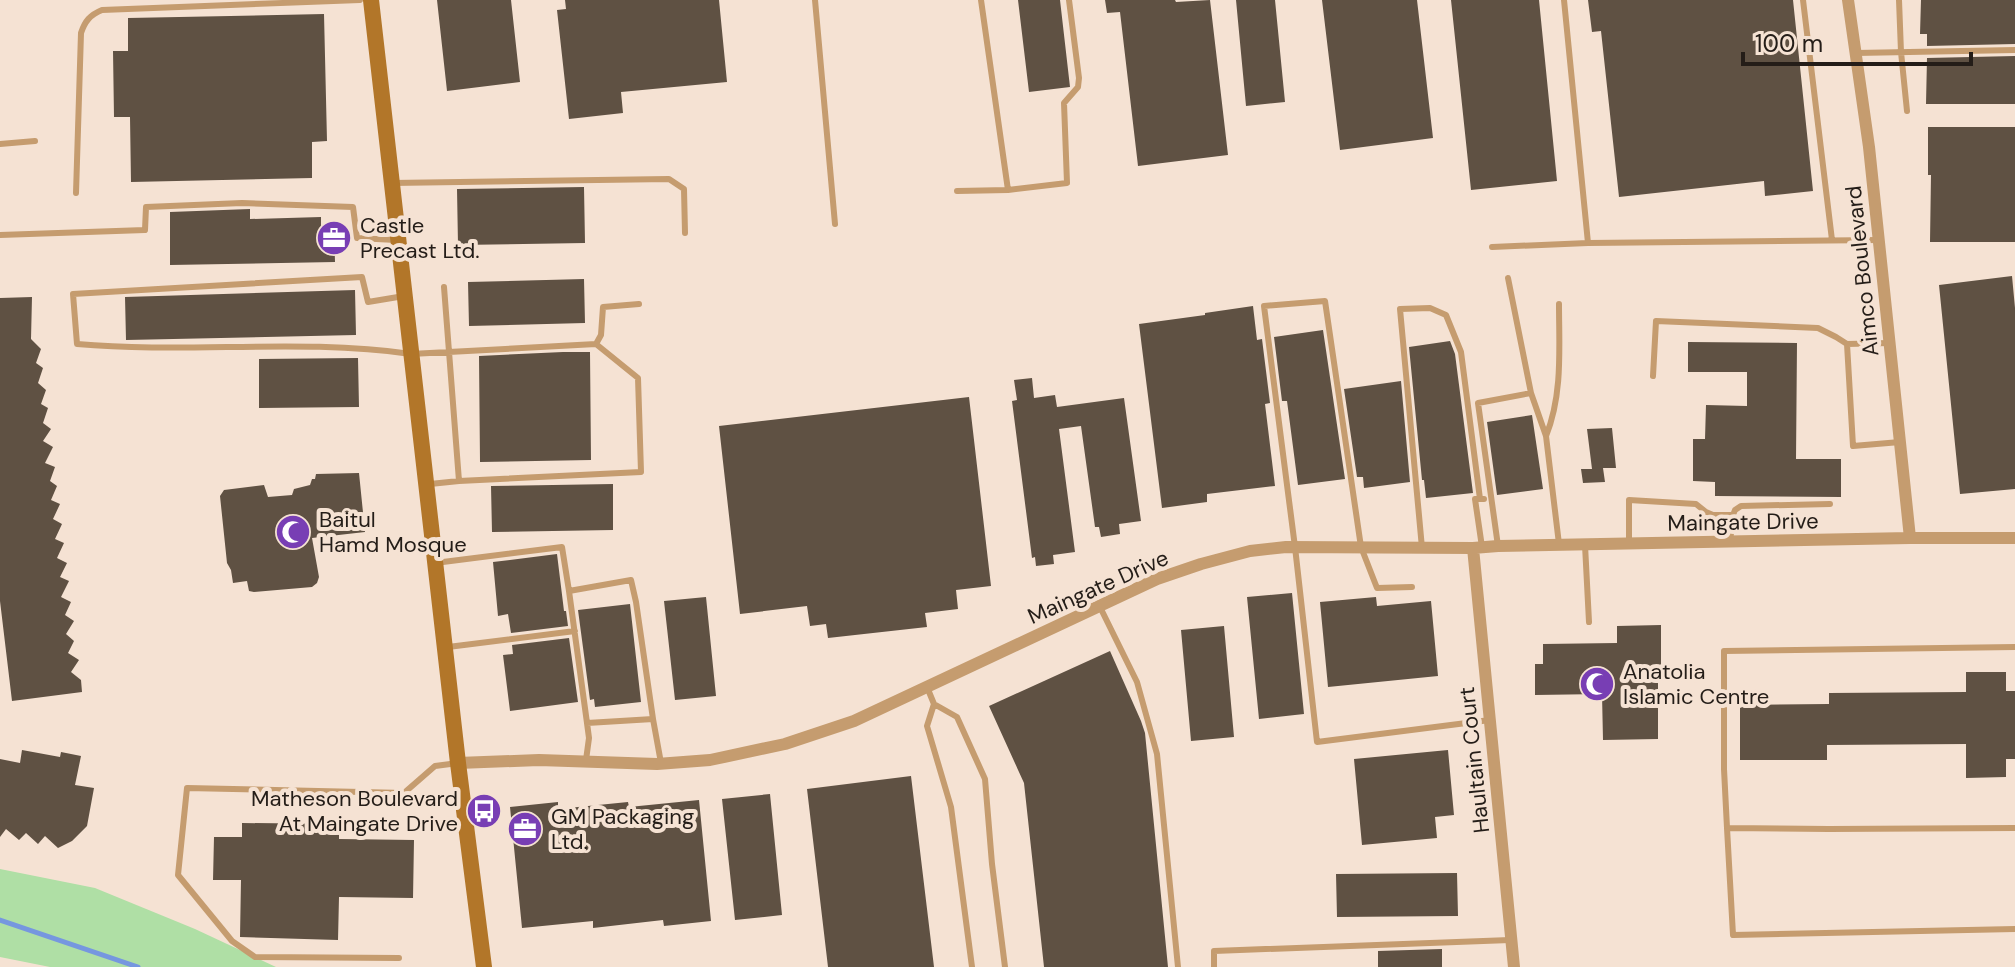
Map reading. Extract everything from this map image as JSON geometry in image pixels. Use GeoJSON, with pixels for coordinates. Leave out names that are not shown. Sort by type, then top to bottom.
{"type":"FeatureCollection","features":[{"type":"Feature","properties":{"kind":"street"},"geometry":{"type":"LineString","coordinates":[[371,0],[484,967]]}},
{"type":"Feature","properties":{"kind":"street","name":"Aimco Boulevard"},"geometry":{"type":"LineString","coordinates":[[1848,0],[1869,147],[1910,538]]}},
{"type":"Feature","properties":{"kind":"street","name":"Maingate Drive"},"geometry":{"type":"LineString","coordinates":[[458,763],[539,760],[661,763],[710,760],[785,744],[854,721],[1157,579],[1250,551],[1286,547],[1478,548],[2015,538]]}},
{"type":"Feature","properties":{"kind":"street","name":"Haultain Court"},"geometry":{"type":"LineString","coordinates":[[1478,548],[1490,720],[1514,967]]}},
{"type":"Feature","properties":{"kind":"lane"},"geometry":{"type":"LineString","coordinates":[[76,193],[81,33],[85,21],[95,13],[102,10],[360,0]]}},
{"type":"Feature","properties":{"kind":"lane"},"geometry":{"type":"LineString","coordinates":[[815,0],[835,224]]}},
{"type":"Feature","properties":{"kind":"lane"},"geometry":{"type":"LineString","coordinates":[[981,0],[1008,190]]}},
{"type":"Feature","properties":{"kind":"lane"},"geometry":{"type":"LineString","coordinates":[[957,191],[1008,190],[1067,183],[1064,103],[1078,87],[1079,78],[1069,0]]}},
{"type":"Feature","properties":{"kind":"lane"},"geometry":{"type":"LineString","coordinates":[[1564,0],[1588,243]]}},
{"type":"Feature","properties":{"kind":"lane"},"geometry":{"type":"LineString","coordinates":[[1803,0],[1832,240]]}},
{"type":"Feature","properties":{"kind":"lane"},"geometry":{"type":"LineString","coordinates":[[1899,0],[1907,111]]}},
{"type":"Feature","properties":{"kind":"lane"},"geometry":{"type":"LineString","coordinates":[[1856,53],[2015,50]]}},
{"type":"Feature","properties":{"kind":"lane"},"geometry":{"type":"LineString","coordinates":[[0,144],[35,141]]}},
{"type":"Feature","properties":{"kind":"lane"},"geometry":{"type":"LineString","coordinates":[[392,183],[669,179],[684,189],[685,233]]}},
{"type":"Feature","properties":{"kind":"lane"},"geometry":{"type":"LineString","coordinates":[[0,235],[145,230],[146,207],[242,203],[353,207],[357,238],[399,240]]}},
{"type":"Feature","properties":{"kind":"lane"},"geometry":{"type":"LineString","coordinates":[[1492,247],[1879,240]]}},
{"type":"Feature","properties":{"kind":"lane"},"geometry":{"type":"LineString","coordinates":[[405,296],[368,302],[362,277],[73,294],[77,344],[124,348],[255,345],[388,350],[411,354],[596,344],[638,378],[641,472],[426,484]]}},
{"type":"Feature","properties":{"kind":"lane"},"geometry":{"type":"LineString","coordinates":[[1508,278],[1531,393],[1546,436],[1560,545]]}},
{"type":"Feature","properties":{"kind":"lane"},"geometry":{"type":"LineString","coordinates":[[444,287],[459,481]]}},
{"type":"Feature","properties":{"kind":"lane"},"geometry":{"type":"LineString","coordinates":[[1412,587],[1377,588],[1361,547],[1325,301],[1264,306],[1317,742],[1490,720]]}},
{"type":"Feature","properties":{"kind":"lane"},"geometry":{"type":"LineString","coordinates":[[596,344],[601,335],[603,307],[639,304]]}},
{"type":"Feature","properties":{"kind":"lane"},"geometry":{"type":"LineString","coordinates":[[1546,436],[1553,418],[1559,376],[1559,304]]}},
{"type":"Feature","properties":{"kind":"lane"},"geometry":{"type":"LineString","coordinates":[[1422,548],[1400,309],[1430,308],[1446,315],[1461,352],[1480,499]]}},
{"type":"Feature","properties":{"kind":"lane"},"geometry":{"type":"LineString","coordinates":[[1653,376],[1656,321],[1818,328],[1847,344],[1890,343]]}},
{"type":"Feature","properties":{"kind":"lane"},"geometry":{"type":"LineString","coordinates":[[1847,344],[1853,446],[1900,442]]}},
{"type":"Feature","properties":{"kind":"lane"},"geometry":{"type":"LineString","coordinates":[[1498,546],[1478,403],[1531,393]]}},
{"type":"Feature","properties":{"kind":"lane"},"geometry":{"type":"LineString","coordinates":[[1478,548],[1475,499],[1491,499]]}},
{"type":"Feature","properties":{"kind":"lane"},"geometry":{"type":"LineString","coordinates":[[1629,544],[1629,500],[1696,504],[1713,515],[1733,515]]}},
{"type":"Feature","properties":{"kind":"lane"},"geometry":{"type":"LineString","coordinates":[[1730,542],[1733,515],[1741,506],[1830,504]]}},
{"type":"Feature","properties":{"kind":"lane"},"geometry":{"type":"LineString","coordinates":[[1585,545],[1589,622]]}},
{"type":"Feature","properties":{"kind":"lane"},"geometry":{"type":"LineString","coordinates":[[435,563],[562,547],[589,738],[586,762]]}},
{"type":"Feature","properties":{"kind":"lane"},"geometry":{"type":"LineString","coordinates":[[569,591],[631,580],[661,763]]}},
{"type":"Feature","properties":{"kind":"lane"},"geometry":{"type":"LineString","coordinates":[[1100,606],[1137,682],[1157,754],[1178,967]]}},
{"type":"Feature","properties":{"kind":"lane"},"geometry":{"type":"LineString","coordinates":[[445,648],[575,631]]}},
{"type":"Feature","properties":{"kind":"lane"},"geometry":{"type":"LineString","coordinates":[[2015,647],[1724,651],[1724,769],[1733,935],[2015,929]]}},
{"type":"Feature","properties":{"kind":"lane"},"geometry":{"type":"LineString","coordinates":[[927,687],[934,704],[957,717],[985,779],[1005,967]]}},
{"type":"Feature","properties":{"kind":"lane"},"geometry":{"type":"LineString","coordinates":[[934,704],[927,726],[951,807],[972,967]]}},
{"type":"Feature","properties":{"kind":"lane"},"geometry":{"type":"LineString","coordinates":[[587,723],[653,719]]}},
{"type":"Feature","properties":{"kind":"lane"},"geometry":{"type":"LineString","coordinates":[[399,958],[255,957],[232,941],[178,875],[187,788],[404,793],[435,766],[458,763]]}},
{"type":"Feature","properties":{"kind":"lane"},"geometry":{"type":"LineString","coordinates":[[1727,828],[2015,828]]}},
{"type":"Feature","properties":{"kind":"lane"},"geometry":{"type":"LineString","coordinates":[[1214,967],[1214,951],[1510,940]]}},
{"type":"Feature","properties":{"kind":"green space"},"geometry":{"type":"Polygon","coordinates":[[[0,869],[95,888],[195,929],[276,967],[50,967],[0,957],[0,869]]]}},
{"type":"Feature","properties":{"kind":"building"},"geometry":{"type":"Polygon","coordinates":[[[437,0],[511,0],[520,82],[447,91],[437,0]]]}},
{"type":"Feature","properties":{"kind":"building"},"geometry":{"type":"Polygon","coordinates":[[[565,0],[719,0],[727,82],[621,92],[623,113],[569,119],[557,10],[566,9],[565,0]]]}},
{"type":"Feature","properties":{"kind":"building"},"geometry":{"type":"Polygon","coordinates":[[[1018,0],[1060,0],[1070,87],[1029,92],[1018,0]]]}},
{"type":"Feature","properties":{"kind":"building"},"geometry":{"type":"Polygon","coordinates":[[[1105,0],[1210,0],[1228,155],[1138,166],[1120,12],[1107,13],[1105,0]]]}},
{"type":"Feature","properties":{"kind":"building"},"geometry":{"type":"Polygon","coordinates":[[[1236,0],[1275,0],[1285,102],[1246,106],[1236,0]]]}},
{"type":"Feature","properties":{"kind":"building"},"geometry":{"type":"Polygon","coordinates":[[[1322,0],[1417,0],[1433,138],[1340,150],[1322,0]]]}},
{"type":"Feature","properties":{"kind":"building"},"geometry":{"type":"Polygon","coordinates":[[[1451,0],[1539,0],[1557,181],[1471,190],[1451,0]]]}},
{"type":"Feature","properties":{"kind":"building"},"geometry":{"type":"Polygon","coordinates":[[[1588,0],[1793,0],[1813,191],[1765,196],[1764,181],[1619,197],[1601,31],[1592,32],[1588,0]]]}},
{"type":"Feature","properties":{"kind":"building"},"geometry":{"type":"Polygon","coordinates":[[[1921,0],[2015,0],[2015,44],[1927,46],[1927,34],[1920,34],[1921,0]]]}},
{"type":"Feature","properties":{"kind":"building"},"geometry":{"type":"Polygon","coordinates":[[[324,14],[327,141],[312,142],[312,178],[131,182],[130,117],[114,117],[113,51],[128,51],[128,18],[324,14]]]}},
{"type":"Feature","properties":{"kind":"building"},"geometry":{"type":"Polygon","coordinates":[[[2015,56],[2015,104],[1926,104],[1927,58],[2015,56]]]}},
{"type":"Feature","properties":{"kind":"building"},"geometry":{"type":"Polygon","coordinates":[[[1928,127],[2015,127],[2015,242],[1930,242],[1928,127]]]}},
{"type":"Feature","properties":{"kind":"building"},"geometry":{"type":"Polygon","coordinates":[[[584,187],[585,243],[458,245],[457,189],[584,187]]]}},
{"type":"Feature","properties":{"kind":"building"},"geometry":{"type":"Polygon","coordinates":[[[250,209],[250,219],[321,217],[321,230],[334,230],[335,262],[170,265],[170,212],[250,209]]]}},
{"type":"Feature","properties":{"kind":"building"},"geometry":{"type":"Polygon","coordinates":[[[2012,276],[2015,308],[2015,489],[1960,494],[1939,285],[2012,276]]]}},
{"type":"Feature","properties":{"kind":"building"},"geometry":{"type":"Polygon","coordinates":[[[584,279],[585,323],[469,326],[468,282],[584,279]]]}},
{"type":"Feature","properties":{"kind":"building"},"geometry":{"type":"Polygon","coordinates":[[[355,290],[356,335],[126,340],[125,297],[355,290]]]}},
{"type":"Feature","properties":{"kind":"building"},"geometry":{"type":"Polygon","coordinates":[[[32,297],[31,339],[41,349],[36,363],[43,368],[38,383],[46,390],[41,404],[48,408],[43,423],[51,429],[43,441],[53,447],[45,463],[55,467],[50,481],[57,486],[51,500],[60,504],[53,519],[62,524],[55,539],[64,543],[57,558],[67,563],[60,577],[69,581],[61,597],[71,602],[65,615],[74,621],[66,634],[74,641],[68,653],[79,660],[71,672],[81,680],[82,692],[12,701],[0,601],[0,298],[32,297]]]}},
{"type":"Feature","properties":{"kind":"building"},"geometry":{"type":"Polygon","coordinates":[[[1253,306],[1257,340],[1262,339],[1270,403],[1265,404],[1275,486],[1207,494],[1207,502],[1162,508],[1139,324],[1253,306]]]}},
{"type":"Feature","properties":{"kind":"building"},"geometry":{"type":"Polygon","coordinates":[[[1323,330],[1345,479],[1298,485],[1287,401],[1282,401],[1274,337],[1323,330]]]}},
{"type":"Feature","properties":{"kind":"building"},"geometry":{"type":"Polygon","coordinates":[[[1450,341],[1455,354],[1473,493],[1426,498],[1409,347],[1450,341]]]}},
{"type":"Feature","properties":{"kind":"building"},"geometry":{"type":"Polygon","coordinates":[[[1688,342],[1797,343],[1796,459],[1841,459],[1841,497],[1715,496],[1715,482],[1693,481],[1693,439],[1705,439],[1706,405],[1747,406],[1747,372],[1688,372],[1688,342]]]}},
{"type":"Feature","properties":{"kind":"building"},"geometry":{"type":"Polygon","coordinates":[[[590,352],[591,460],[480,462],[479,356],[590,352]]]}},
{"type":"Feature","properties":{"kind":"building"},"geometry":{"type":"Polygon","coordinates":[[[358,358],[359,407],[259,408],[259,359],[358,358]]]}},
{"type":"Feature","properties":{"kind":"building"},"geometry":{"type":"Polygon","coordinates":[[[1032,378],[1034,398],[1055,395],[1057,407],[1124,398],[1141,521],[1119,524],[1120,534],[1101,537],[1099,527],[1095,527],[1081,426],[1059,429],[1075,552],[1053,555],[1054,564],[1036,566],[1035,557],[1032,558],[1012,401],[1017,400],[1014,380],[1032,378]]]}},
{"type":"Feature","properties":{"kind":"building"},"geometry":{"type":"Polygon","coordinates":[[[1401,381],[1410,482],[1364,488],[1363,477],[1357,477],[1344,389],[1401,381]]]}},
{"type":"Feature","properties":{"kind":"building"},"geometry":{"type":"Polygon","coordinates":[[[969,397],[991,586],[956,590],[958,609],[925,613],[927,627],[828,638],[826,624],[810,626],[807,606],[740,614],[719,426],[969,397]]]}},
{"type":"Feature","properties":{"kind":"building"},"geometry":{"type":"Polygon","coordinates":[[[1532,415],[1543,489],[1497,495],[1487,422],[1532,415]]]}},
{"type":"Feature","properties":{"kind":"building"},"geometry":{"type":"Polygon","coordinates":[[[1612,428],[1616,468],[1603,468],[1605,482],[1583,483],[1581,469],[1592,469],[1587,429],[1612,428]]]}},
{"type":"Feature","properties":{"kind":"building","name":"Baitul Hamd Mosque"},"geometry":{"type":"Polygon","coordinates":[[[359,473],[365,532],[312,538],[319,577],[317,583],[312,587],[254,592],[249,591],[247,581],[233,583],[227,563],[220,496],[224,490],[264,485],[268,497],[292,495],[294,489],[310,485],[316,474],[359,473]]]}},
{"type":"Feature","properties":{"kind":"building"},"geometry":{"type":"Polygon","coordinates":[[[613,484],[613,530],[492,532],[491,486],[613,484]]]}},
{"type":"Feature","properties":{"kind":"building"},"geometry":{"type":"Polygon","coordinates":[[[557,554],[568,626],[511,633],[508,614],[498,616],[493,562],[557,554]]]}},
{"type":"Feature","properties":{"kind":"building"},"geometry":{"type":"Polygon","coordinates":[[[1292,593],[1304,714],[1259,719],[1247,597],[1292,593]]]}},
{"type":"Feature","properties":{"kind":"building"},"geometry":{"type":"Polygon","coordinates":[[[706,597],[716,696],[675,700],[664,601],[706,597]]]}},
{"type":"Feature","properties":{"kind":"building"},"geometry":{"type":"Polygon","coordinates":[[[1376,597],[1377,606],[1431,601],[1438,676],[1328,687],[1320,602],[1376,597]]]}},
{"type":"Feature","properties":{"kind":"building"},"geometry":{"type":"Polygon","coordinates":[[[630,604],[641,702],[595,707],[594,699],[590,700],[578,610],[630,604]]]}},
{"type":"Feature","properties":{"kind":"building","name":"Anatolia Islamic Centre"},"geometry":{"type":"Polygon","coordinates":[[[1661,625],[1658,739],[1603,740],[1602,694],[1535,695],[1535,664],[1543,664],[1543,644],[1617,643],[1617,626],[1661,625]]]}},
{"type":"Feature","properties":{"kind":"building"},"geometry":{"type":"Polygon","coordinates":[[[1224,626],[1234,737],[1191,741],[1181,630],[1224,626]]]}},
{"type":"Feature","properties":{"kind":"building"},"geometry":{"type":"Polygon","coordinates":[[[569,638],[578,702],[510,711],[503,655],[513,654],[512,645],[569,638]]]}},
{"type":"Feature","properties":{"kind":"building"},"geometry":{"type":"Polygon","coordinates":[[[1110,651],[1145,733],[1168,967],[1044,967],[1024,783],[989,706],[1110,651]]]}},
{"type":"Feature","properties":{"kind":"building"},"geometry":{"type":"Polygon","coordinates":[[[1966,672],[2006,672],[2006,691],[2015,691],[2015,759],[2006,759],[2006,777],[1966,778],[1966,744],[1827,745],[1827,760],[1740,760],[1740,705],[1829,704],[1829,693],[1966,692],[1966,672]]]}},
{"type":"Feature","properties":{"kind":"building"},"geometry":{"type":"Polygon","coordinates":[[[22,750],[60,757],[61,752],[81,756],[75,785],[94,788],[87,826],[72,841],[58,848],[45,836],[38,844],[26,833],[19,840],[6,829],[0,837],[0,759],[20,763],[22,750]]]}},
{"type":"Feature","properties":{"kind":"building"},"geometry":{"type":"Polygon","coordinates":[[[1448,750],[1454,815],[1435,817],[1437,838],[1362,845],[1354,759],[1448,750]]]}},
{"type":"Feature","properties":{"kind":"building"},"geometry":{"type":"Polygon","coordinates":[[[911,776],[934,967],[828,967],[807,789],[911,776]]]}},
{"type":"Feature","properties":{"kind":"building"},"geometry":{"type":"Polygon","coordinates":[[[770,794],[782,915],[735,920],[722,799],[770,794]]]}},
{"type":"Feature","properties":{"kind":"building"},"geometry":{"type":"Polygon","coordinates":[[[699,800],[711,921],[664,926],[663,920],[593,928],[593,921],[522,928],[510,807],[558,802],[558,809],[628,802],[629,807],[699,800]]]}},
{"type":"Feature","properties":{"kind":"building"},"geometry":{"type":"Polygon","coordinates":[[[242,823],[339,824],[339,839],[414,840],[413,898],[339,897],[338,940],[240,937],[241,880],[213,880],[214,837],[242,837],[242,823]]]}},
{"type":"Feature","properties":{"kind":"building"},"geometry":{"type":"Polygon","coordinates":[[[1457,873],[1458,916],[1337,917],[1336,874],[1457,873]]]}},
{"type":"Feature","properties":{"kind":"building"},"geometry":{"type":"Polygon","coordinates":[[[1442,949],[1442,967],[1378,967],[1378,951],[1442,949]]]}},
{"type":"Feature","properties":{"kind":"waterway"},"geometry":{"type":"LineString","coordinates":[[0,920],[138,967]]}},
{"type":"Feature","properties":{"kind":"place","name":"Castle Precast Ltd."},"geometry":{"type":"Point","coordinates":[334,238]}},
{"type":"Feature","properties":{"kind":"place","name":"Baitul Hamd Mosque"},"geometry":{"type":"Point","coordinates":[293,532]}},
{"type":"Feature","properties":{"kind":"place","name":"Anatolia Islamic Centre"},"geometry":{"type":"Point","coordinates":[1597,684]}},
{"type":"Feature","properties":{"kind":"place","name":"Matheson Boulevard At Maingate Drive"},"geometry":{"type":"Point","coordinates":[484,811]}},
{"type":"Feature","properties":{"kind":"place","name":"GM Packaging Ltd."},"geometry":{"type":"Point","coordinates":[525,829]}}]}
